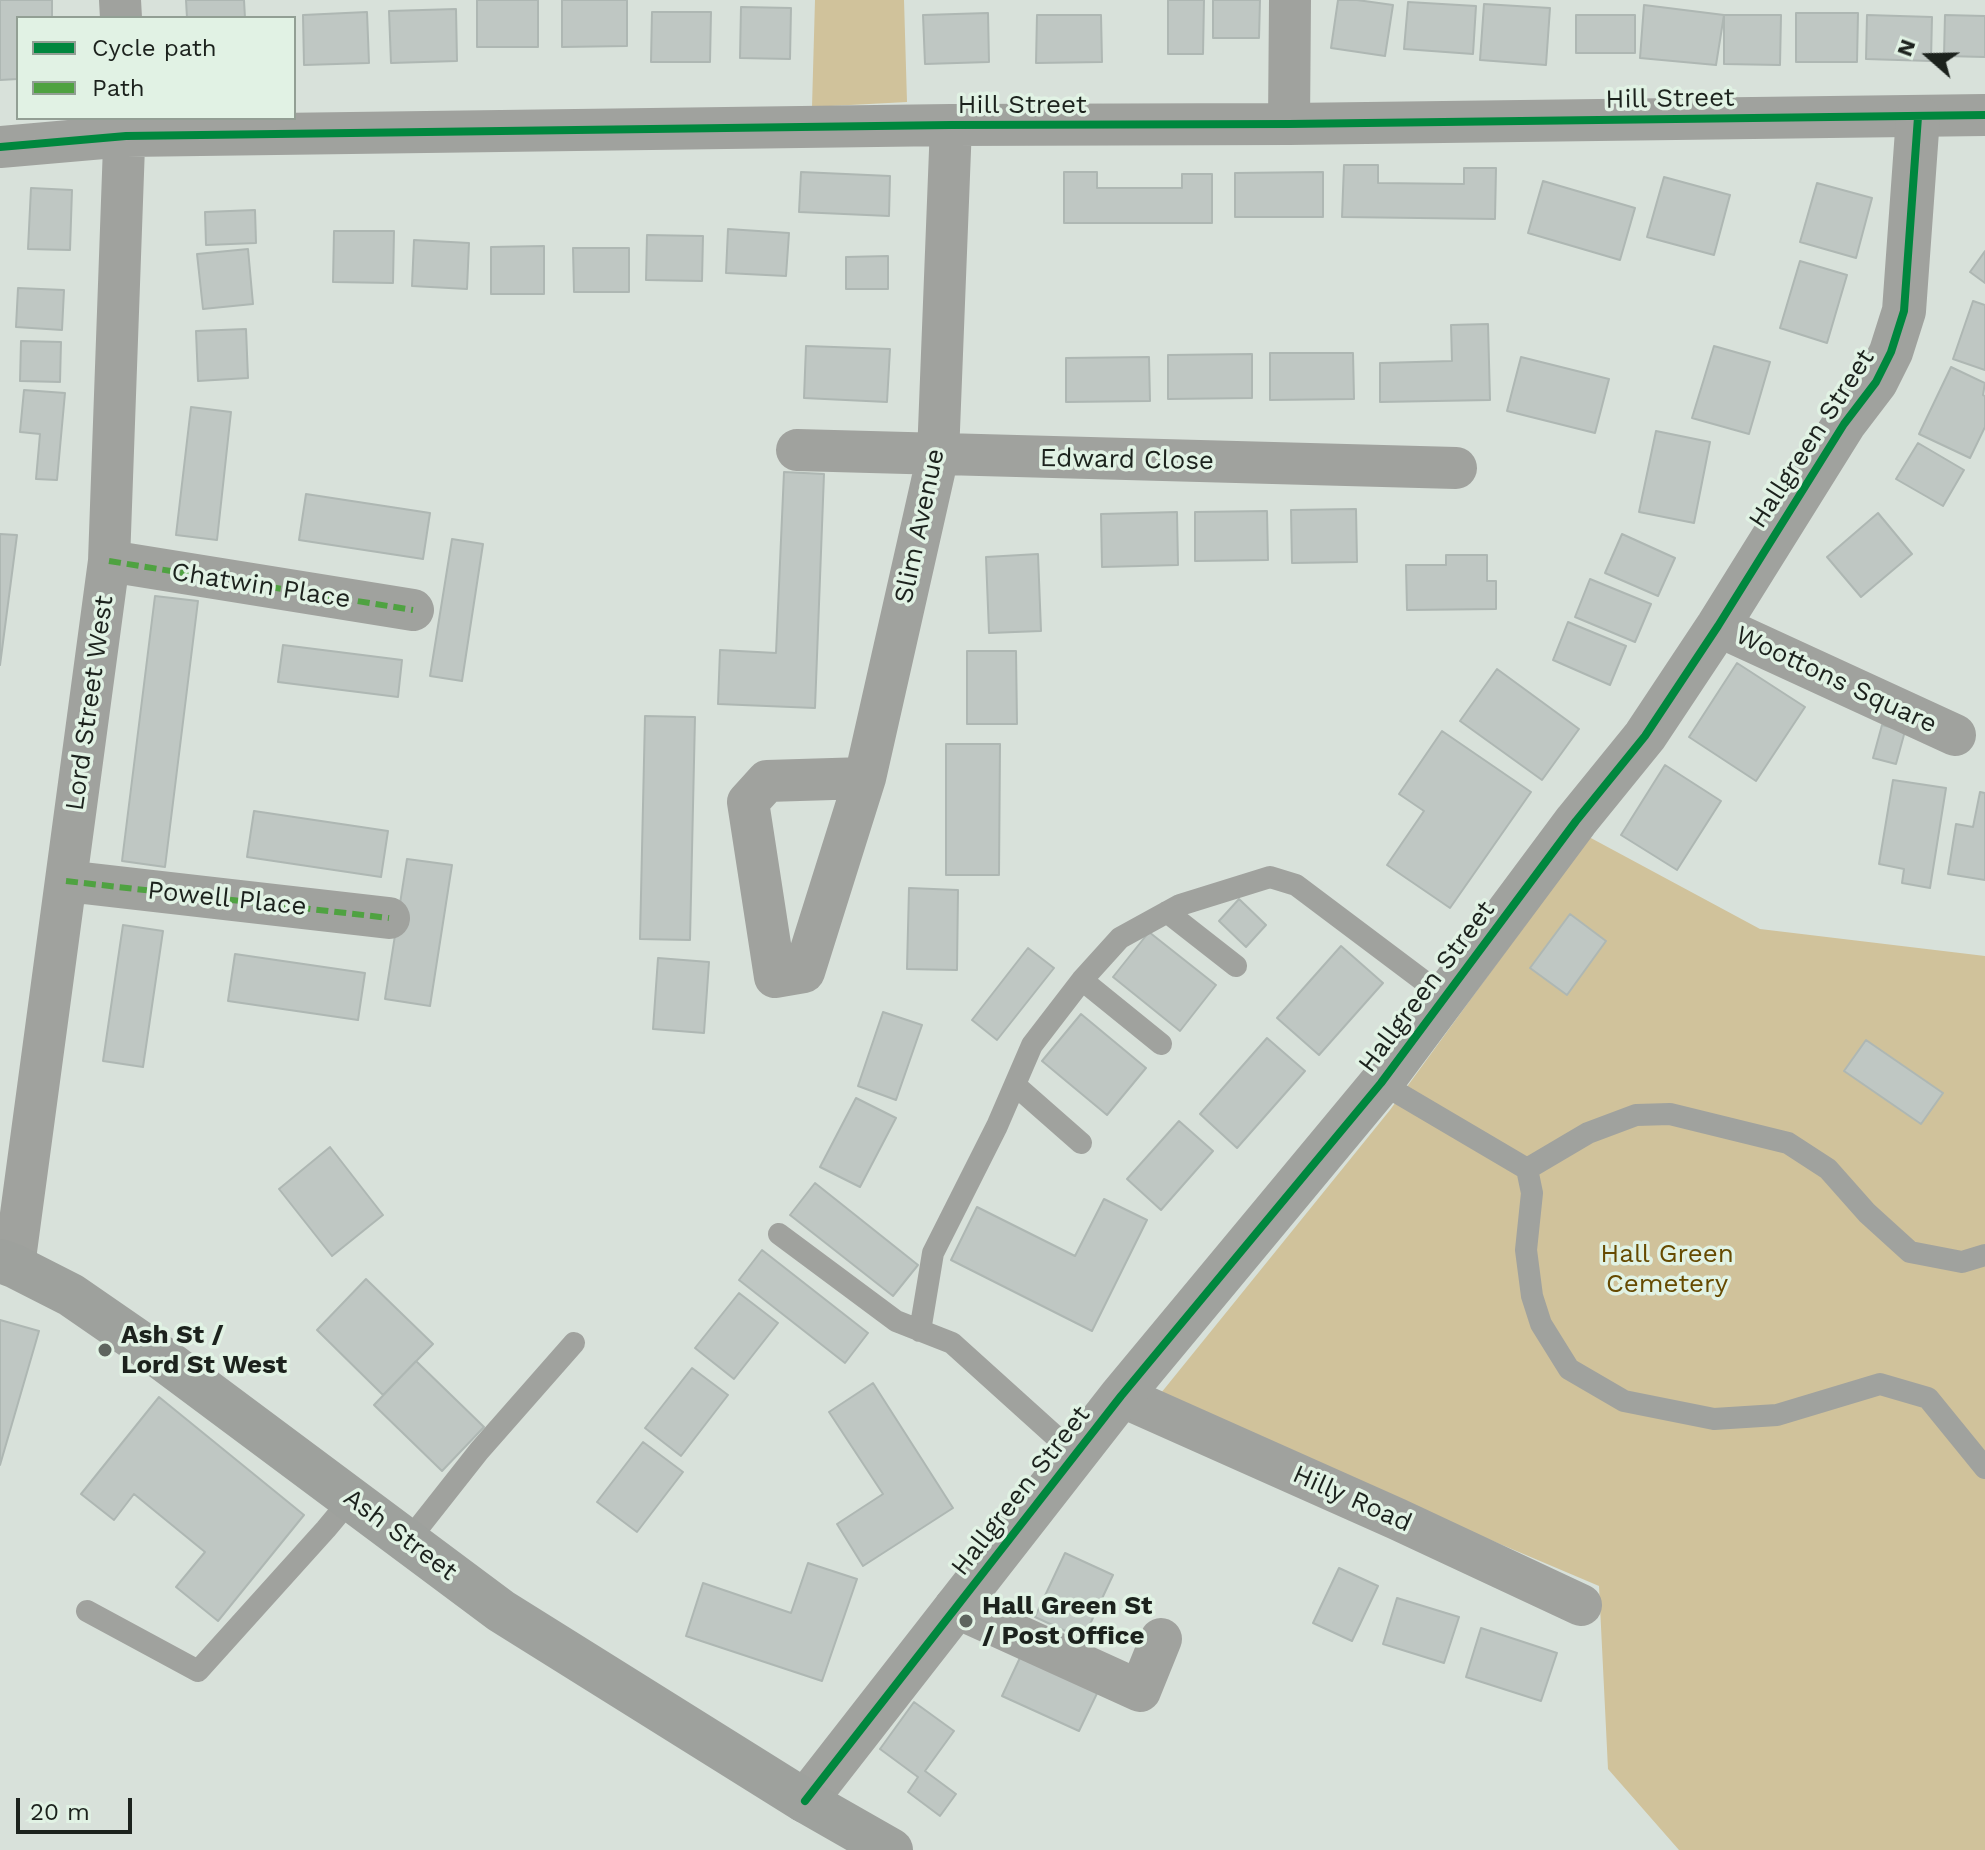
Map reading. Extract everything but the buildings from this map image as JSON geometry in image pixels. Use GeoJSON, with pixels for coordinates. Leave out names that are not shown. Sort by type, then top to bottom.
{"type":"FeatureCollection","features":[{"type":"Feature","properties":{"kind":"main road","name":"Ash Street"},"geometry":{"type":"LineString","coordinates":[[7,1263],[71,1295],[155,1353],[501,1611],[805,1801],[891,1850]]}},
{"type":"Feature","properties":{"kind":"street"},"geometry":{"type":"LineString","coordinates":[[1289,124],[1290,0]]}},
{"type":"Feature","properties":{"kind":"street","name":"Hill Street"},"geometry":{"type":"LineString","coordinates":[[0,147],[126,127],[1289,124],[1985,115]]}},
{"type":"Feature","properties":{"kind":"street","name":"Hallgreen Street"},"geometry":{"type":"LineString","coordinates":[[805,1801],[1121,1396],[1381,1083],[1576,821],[1645,736],[1718,626],[1844,424],[1876,382],[1891,352],[1904,311],[1918,117]]}},
{"type":"Feature","properties":{"kind":"street","name":"Slim Avenue"},"geometry":{"type":"LineString","coordinates":[[865,778],[767,781],[748,802],[775,977],[804,972],[865,778],[938,455],[951,125]]}},
{"type":"Feature","properties":{"kind":"street","name":"Lord Street West"},"geometry":{"type":"LineString","coordinates":[[7,1263],[66,881],[109,561],[126,127]]}},
{"type":"Feature","properties":{"kind":"street","name":"Edward Close"},"geometry":{"type":"LineString","coordinates":[[797,450],[1456,468]]}},
{"type":"Feature","properties":{"kind":"street","name":"Chatwin Place"},"geometry":{"type":"LineString","coordinates":[[109,561],[413,610]]}},
{"type":"Feature","properties":{"kind":"street","name":"Woottons Square"},"geometry":{"type":"LineString","coordinates":[[1718,626],[1955,735]]}},
{"type":"Feature","properties":{"kind":"street","name":"Powell Place"},"geometry":{"type":"LineString","coordinates":[[66,881],[389,918]]}},
{"type":"Feature","properties":{"kind":"street","name":"Hilly Road"},"geometry":{"type":"LineString","coordinates":[[1121,1396],[1581,1605]]}},
{"type":"Feature","properties":{"kind":"street"},"geometry":{"type":"LineString","coordinates":[[955,1607],[1140,1691],[1161,1639]]}},
{"type":"Feature","properties":{"kind":"lane"},"geometry":{"type":"LineString","coordinates":[[920,1331],[933,1253],[1032,1045],[1082,980],[1120,938],[1180,905],[1270,877],[1296,885],[1445,997]]}},
{"type":"Feature","properties":{"kind":"lane"},"geometry":{"type":"LineString","coordinates":[[1167,912],[1236,966]]}},
{"type":"Feature","properties":{"kind":"lane"},"geometry":{"type":"LineString","coordinates":[[1082,980],[1161,1044]]}},
{"type":"Feature","properties":{"kind":"lane"},"geometry":{"type":"LineString","coordinates":[[1381,1083],[1527,1169],[1532,1193],[1526,1250],[1532,1296],[1541,1324],[1569,1369],[1624,1401],[1714,1419],[1777,1415],[1880,1384],[1928,1398],[1985,1468]]}},
{"type":"Feature","properties":{"kind":"lane"},"geometry":{"type":"LineString","coordinates":[[1015,1085],[1081,1143]]}},
{"type":"Feature","properties":{"kind":"lane"},"geometry":{"type":"LineString","coordinates":[[1527,1169],[1588,1133],[1636,1115],[1670,1114],[1788,1143],[1828,1169],[1867,1213],[1910,1252],[1962,1262],[1985,1255]]}},
{"type":"Feature","properties":{"kind":"lane"},"geometry":{"type":"LineString","coordinates":[[779,1234],[896,1321],[952,1343],[1075,1454]]}},
{"type":"Feature","properties":{"kind":"lane"},"geometry":{"type":"LineString","coordinates":[[408,1541],[479,1451],[574,1343]]}},
{"type":"Feature","properties":{"kind":"lane"},"geometry":{"type":"LineString","coordinates":[[87,1611],[198,1671],[351,1499]]}},
{"type":"Feature","properties":{"kind":"green space"},"geometry":{"type":"Polygon","coordinates":[[[815,0],[904,0],[907,102],[812,107],[815,0]]]}},
{"type":"Feature","properties":{"kind":"green space","name":"Hall Green Cemetery"},"geometry":{"type":"Polygon","coordinates":[[[1589,837],[1760,929],[1985,956],[1985,1850],[1679,1850],[1608,1769],[1599,1586],[1309,1463],[1161,1393],[1390,1110],[1589,837]]]}},
{"type":"Feature","properties":{"kind":"marked path"},"geometry":{"type":"LineString","coordinates":[[109,561],[413,610]]}},
{"type":"Feature","properties":{"kind":"marked path"},"geometry":{"type":"LineString","coordinates":[[66,881],[389,918]]}},
{"type":"Feature","properties":{"kind":"cycle path"},"geometry":{"type":"LineString","coordinates":[[0,147],[126,136],[1985,115]]}},
{"type":"Feature","properties":{"kind":"cycle path"},"geometry":{"type":"LineString","coordinates":[[805,1801],[1121,1396],[1381,1083],[1576,821],[1645,736],[1718,626],[1844,424],[1876,382],[1891,352],[1904,311],[1918,117]]}},
{"type":"Feature","properties":{"kind":"place","name":"Ash St / Lord St West"},"geometry":{"type":"Point","coordinates":[105,1350]}},
{"type":"Feature","properties":{"kind":"place","name":"Hall Green St / Post Office"},"geometry":{"type":"Point","coordinates":[966,1621]}}]}
